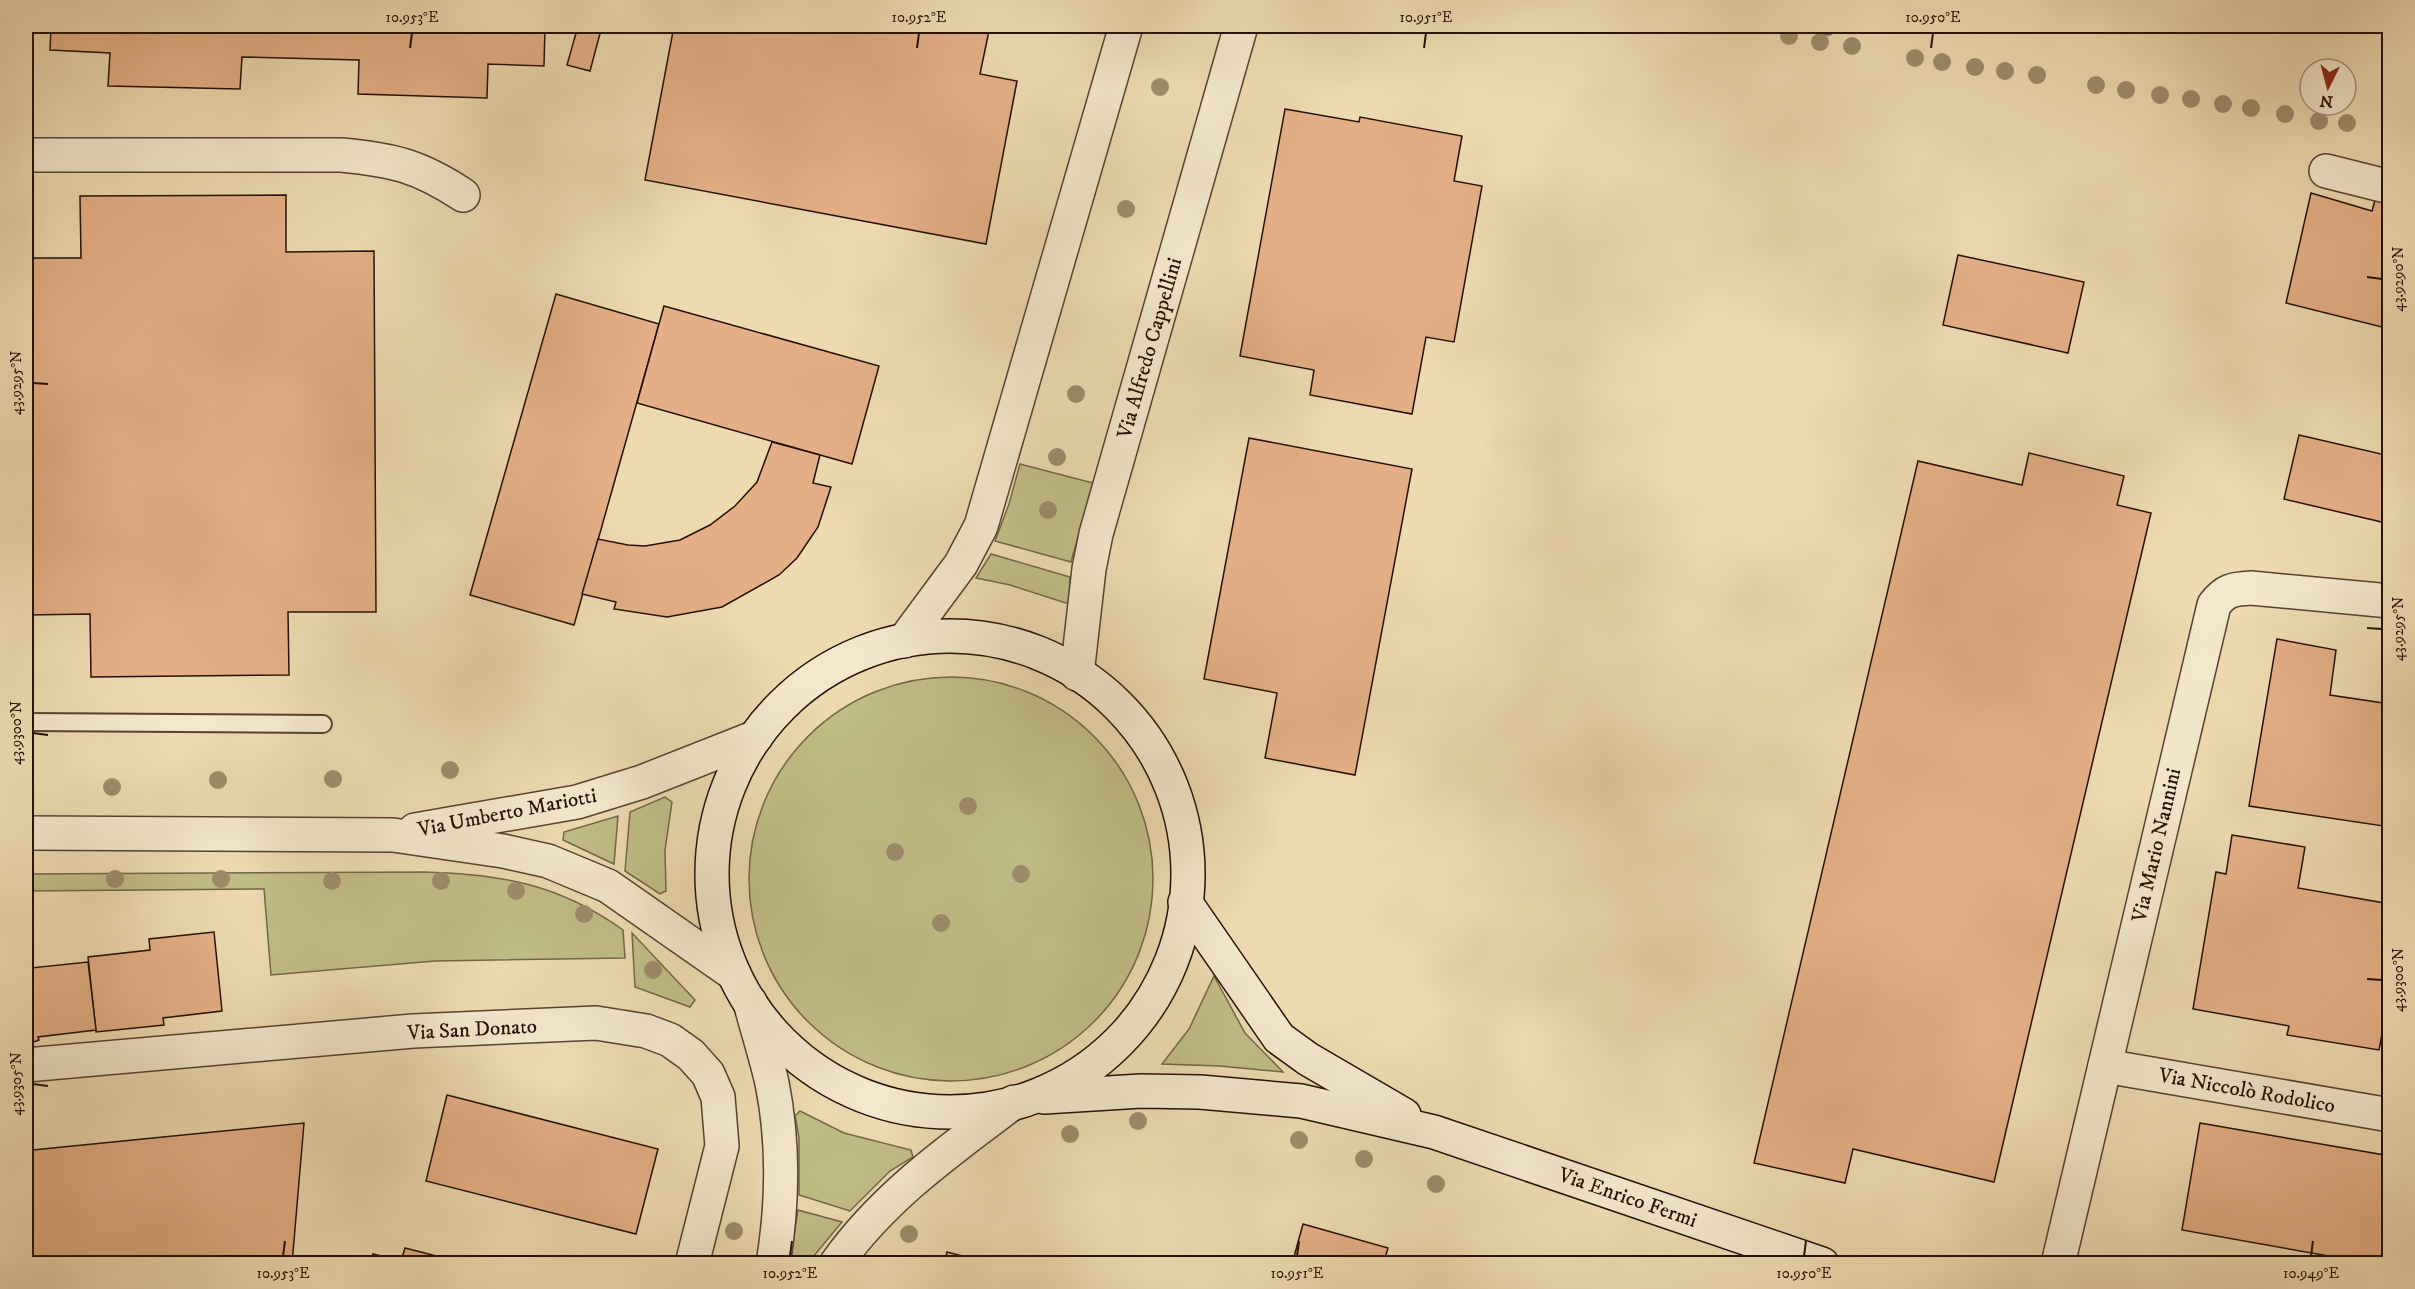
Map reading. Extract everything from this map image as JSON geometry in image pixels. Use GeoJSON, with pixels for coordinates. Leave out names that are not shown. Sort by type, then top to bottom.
{"type":"FeatureCollection","features":[{"type":"Feature","properties":{"kind":"street"},"geometry":{"type":"LineString","coordinates":[[904,641],[962,564],[981,526],[1126,26]]}},
{"type":"Feature","properties":{"kind":"street","name":"Via Alfredo Cappellini"},"geometry":{"type":"LineString","coordinates":[[1077,674],[1089,569],[1096,534],[1241,26]]}},
{"type":"Feature","properties":{"kind":"street"},"geometry":{"type":"LineString","coordinates":[[26,155],[341,155],[403,163],[423,171],[463,195]]}},
{"type":"Feature","properties":{"kind":"street"},"geometry":{"type":"LineString","coordinates":[[2326,171],[2390,187]]}},
{"type":"Feature","properties":{"kind":"street","name":"Via Mario Nannini"},"geometry":{"type":"LineString","coordinates":[[2058,1263],[2214,605],[2223,593],[2233,589],[2251,588],[2390,601]]}},
{"type":"Feature","properties":{"kind":"street"},"geometry":{"type":"LineString","coordinates":[[836,1263],[869,1222],[940,1158],[1022,1100],[1062,1083],[1092,1065],[1119,1042],[1142,1015],[1160,986],[1174,954],[1188,881],[1186,840],[1169,781],[1138,728],[1110,698],[1077,674],[1048,658],[1001,642],[953,636],[904,641],[856,655],[827,670],[788,700],[756,737],[739,763],[726,792],[712,852],[715,915],[722,945],[734,974],[750,1002],[770,1030],[793,1053],[827,1078],[865,1096],[897,1106],[931,1111],[973,1110],[1022,1100],[1141,1091],[1200,1092],[1301,1101],[1434,1132]]}},
{"type":"Feature","properties":{"kind":"street","name":"Via Umberto Mariotti"},"geometry":{"type":"LineString","coordinates":[[393,835],[464,820],[578,802],[642,782],[756,737]]}},
{"type":"Feature","properties":{"kind":"street","name":"Via Umberto Mariotti"},"geometry":{"type":"LineString","coordinates":[[26,833],[393,835],[503,851],[548,861],[608,886],[734,974]]}},
{"type":"Feature","properties":{"kind":"street"},"geometry":{"type":"LineString","coordinates":[[1185,902],[1279,1038],[1308,1059],[1434,1132]]}},
{"type":"Feature","properties":{"kind":"street"},"geometry":{"type":"LineString","coordinates":[[750,1002],[771,1080],[781,1161],[780,1207],[773,1263]]}},
{"type":"Feature","properties":{"kind":"street","name":"Via San Donato"},"geometry":{"type":"LineString","coordinates":[[26,1065],[413,1031],[596,1023],[646,1031],[670,1040],[691,1055],[708,1074],[718,1097],[722,1146],[692,1263]]}},
{"type":"Feature","properties":{"kind":"street","name":"Via Niccolò Rodolico"},"geometry":{"type":"LineString","coordinates":[[2105,1066],[2390,1115]]}},
{"type":"Feature","properties":{"kind":"street","name":"Via Enrico Fermi"},"geometry":{"type":"LineString","coordinates":[[1434,1132],[1756,1253],[1822,1263]]}},
{"type":"Feature","properties":{"kind":"lane"},"geometry":{"type":"LineString","coordinates":[[26,723],[323,724]]}},
{"type":"Feature","properties":{"kind":"shaded area"},"geometry":{"type":"Polygon","coordinates":[[[1020,464],[1093,483],[1071,562],[995,541],[1009,504],[1020,464]]]}},
{"type":"Feature","properties":{"kind":"shaded area"},"geometry":{"type":"Polygon","coordinates":[[[991,554],[1070,577],[1069,604],[1010,585],[976,578],[991,554]]]}},
{"type":"Feature","properties":{"kind":"shaded area"},"geometry":{"type":"Polygon","coordinates":[[[951,677],[990,681],[1028,693],[1063,711],[1094,736],[1119,767],[1137,802],[1149,840],[1153,879],[1149,918],[1137,956],[1119,991],[1094,1022],[1063,1047],[1028,1065],[990,1077],[951,1081],[912,1077],[874,1065],[839,1047],[808,1022],[783,991],[765,956],[753,918],[749,879],[753,840],[765,802],[783,767],[808,736],[839,711],[874,693],[912,681],[951,677]]]}},
{"type":"Feature","properties":{"kind":"shaded area"},"geometry":{"type":"Polygon","coordinates":[[[665,797],[672,802],[665,850],[666,891],[660,894],[625,871],[630,812],[665,797]]]}},
{"type":"Feature","properties":{"kind":"shaded area"},"geometry":{"type":"Polygon","coordinates":[[[618,816],[614,864],[563,840],[564,832],[618,816]]]}},
{"type":"Feature","properties":{"kind":"shaded area"},"geometry":{"type":"Polygon","coordinates":[[[424,872],[479,875],[504,879],[552,892],[576,902],[623,930],[625,958],[435,961],[271,975],[264,889],[26,891],[26,874],[424,872]]]}},
{"type":"Feature","properties":{"kind":"shaded area"},"geometry":{"type":"Polygon","coordinates":[[[632,933],[695,1000],[690,1007],[635,987],[632,933]]]}},
{"type":"Feature","properties":{"kind":"shaded area"},"geometry":{"type":"Polygon","coordinates":[[[1214,976],[1245,1033],[1283,1072],[1220,1066],[1162,1064],[1189,1029],[1214,976]]]}},
{"type":"Feature","properties":{"kind":"shaded area"},"geometry":{"type":"Polygon","coordinates":[[[800,1111],[844,1133],[911,1150],[913,1157],[890,1171],[850,1211],[799,1195],[799,1138],[795,1116],[800,1111]]]}},
{"type":"Feature","properties":{"kind":"shaded area"},"geometry":{"type":"Polygon","coordinates":[[[798,1210],[842,1222],[808,1263],[790,1263],[798,1210]]]}},
{"type":"Feature","properties":{"kind":"building"},"geometry":{"type":"Polygon","coordinates":[[[51,26],[545,26],[544,66],[488,64],[487,98],[358,94],[359,60],[242,57],[240,89],[108,86],[110,53],[50,50],[51,26]]]}},
{"type":"Feature","properties":{"kind":"building"},"geometry":{"type":"Polygon","coordinates":[[[578,26],[602,26],[590,71],[567,65],[578,26]]]}},
{"type":"Feature","properties":{"kind":"building"},"geometry":{"type":"Polygon","coordinates":[[[674,26],[990,26],[980,74],[1017,81],[986,244],[645,180],[674,26]]]}},
{"type":"Feature","properties":{"kind":"building"},"geometry":{"type":"Polygon","coordinates":[[[1285,109],[1359,122],[1360,117],[1462,136],[1454,181],[1482,186],[1454,342],[1426,337],[1412,414],[1310,395],[1314,370],[1240,356],[1285,109]]]}},
{"type":"Feature","properties":{"kind":"building"},"geometry":{"type":"Polygon","coordinates":[[[2311,193],[2372,211],[2377,193],[2390,197],[2390,329],[2286,303],[2311,193]]]}},
{"type":"Feature","properties":{"kind":"building"},"geometry":{"type":"Polygon","coordinates":[[[286,195],[286,252],[374,251],[376,612],[288,612],[289,675],[91,677],[90,614],[26,615],[26,258],[81,258],[80,196],[286,195]]]}},
{"type":"Feature","properties":{"kind":"building"},"geometry":{"type":"Polygon","coordinates":[[[1958,255],[2084,282],[2068,353],[1943,325],[1958,255]]]}},
{"type":"Feature","properties":{"kind":"building"},"geometry":{"type":"Polygon","coordinates":[[[556,294],[659,324],[574,625],[470,595],[556,294]]]}},
{"type":"Feature","properties":{"kind":"building"},"geometry":{"type":"Polygon","coordinates":[[[664,306],[879,366],[852,464],[637,403],[664,306]]]}},
{"type":"Feature","properties":{"kind":"building"},"geometry":{"type":"Polygon","coordinates":[[[2299,435],[2390,456],[2390,524],[2284,499],[2299,435]]]}},
{"type":"Feature","properties":{"kind":"building"},"geometry":{"type":"Polygon","coordinates":[[[1249,438],[1412,469],[1355,775],[1265,758],[1277,693],[1204,679],[1249,438]]]}},
{"type":"Feature","properties":{"kind":"building"},"geometry":{"type":"Polygon","coordinates":[[[772,442],[820,455],[813,483],[831,487],[818,527],[797,558],[779,575],[722,607],[667,617],[614,609],[616,602],[582,594],[598,539],[645,546],[680,540],[710,525],[735,506],[757,482],[772,442]]]}},
{"type":"Feature","properties":{"kind":"building"},"geometry":{"type":"Polygon","coordinates":[[[2029,453],[2124,476],[2117,505],[2151,513],[1994,1182],[1853,1149],[1845,1183],[1754,1163],[1918,461],[2022,485],[2029,453]]]}},
{"type":"Feature","properties":{"kind":"building"},"geometry":{"type":"Polygon","coordinates":[[[2277,639],[2336,650],[2330,695],[2390,704],[2390,827],[2249,806],[2277,639]]]}},
{"type":"Feature","properties":{"kind":"building"},"geometry":{"type":"Polygon","coordinates":[[[2232,835],[2305,847],[2298,888],[2390,904],[2390,929],[2382,973],[2390,974],[2390,991],[2379,1050],[2287,1035],[2289,1026],[2193,1009],[2216,872],[2226,874],[2232,835]]]}},
{"type":"Feature","properties":{"kind":"building"},"geometry":{"type":"Polygon","coordinates":[[[214,932],[222,1011],[163,1018],[164,1025],[96,1032],[88,957],[150,950],[149,939],[214,932]]]}},
{"type":"Feature","properties":{"kind":"building"},"geometry":{"type":"Polygon","coordinates":[[[88,962],[96,1030],[38,1037],[39,1040],[26,1045],[26,964],[30,963],[31,968],[88,962]]]}},
{"type":"Feature","properties":{"kind":"building"},"geometry":{"type":"Polygon","coordinates":[[[447,1095],[658,1149],[636,1234],[426,1181],[447,1095]]]}},
{"type":"Feature","properties":{"kind":"building"},"geometry":{"type":"Polygon","coordinates":[[[304,1123],[292,1264],[26,1264],[33,1150],[304,1123]]]}},
{"type":"Feature","properties":{"kind":"building"},"geometry":{"type":"Polygon","coordinates":[[[2200,1123],[2390,1156],[2390,1264],[2374,1264],[2182,1230],[2200,1123]]]}},
{"type":"Feature","properties":{"kind":"building"},"geometry":{"type":"Polygon","coordinates":[[[1303,1224],[1388,1248],[1385,1258],[1403,1264],[1292,1264],[1303,1224]]]}},
{"type":"Feature","properties":{"kind":"building"},"geometry":{"type":"Polygon","coordinates":[[[405,1248],[468,1264],[370,1264],[373,1254],[401,1261],[405,1248]]]}},
{"type":"Feature","properties":{"kind":"building"},"geometry":{"type":"Polygon","coordinates":[[[947,1252],[993,1264],[944,1264],[947,1252]]]}}]}
